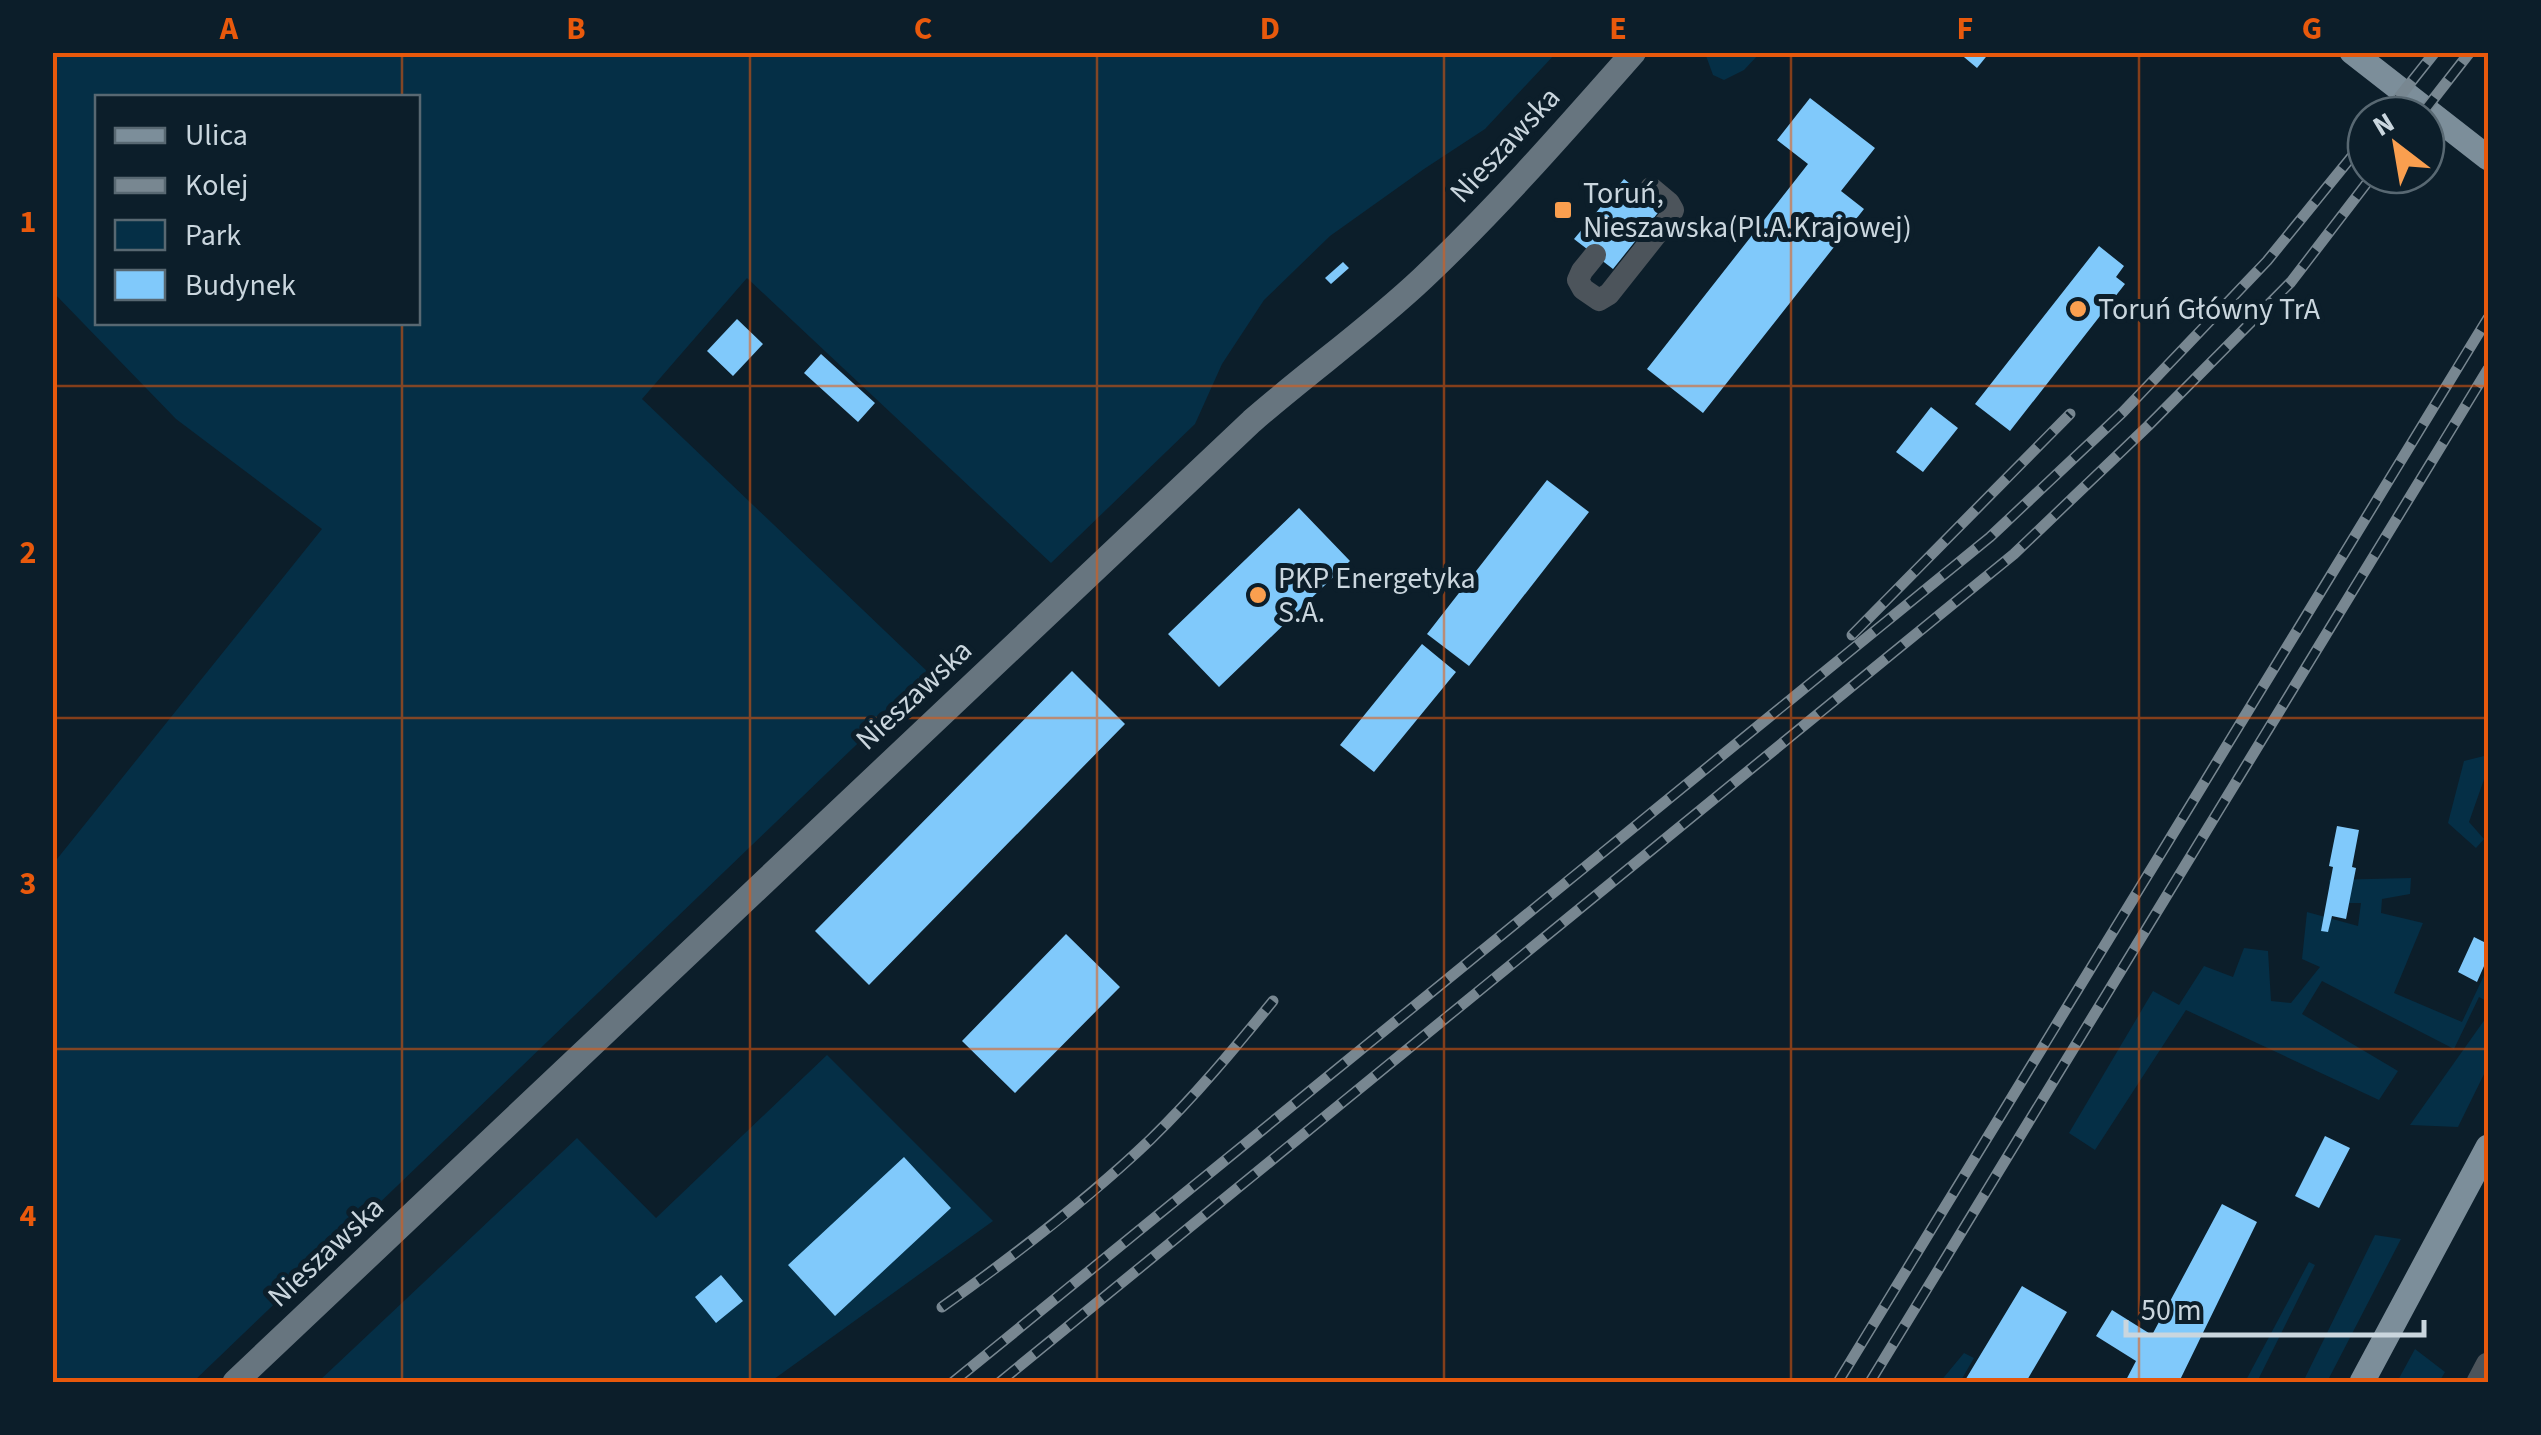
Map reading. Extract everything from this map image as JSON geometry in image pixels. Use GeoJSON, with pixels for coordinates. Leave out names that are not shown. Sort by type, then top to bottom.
{"type":"FeatureCollection","features":[{"type":"Feature","properties":{"kind":"main road","name":"Nieszawska"},"geometry":{"type":"LineString","coordinates":[[235,1382],[1252,421],[1423,278],[1524,175],[1634,52]]}},
{"type":"Feature","properties":{"kind":"main road"},"geometry":{"type":"LineString","coordinates":[[2352,52],[2488,158]]}},
{"type":"Feature","properties":{"kind":"main road"},"geometry":{"type":"LineString","coordinates":[[2362,1382],[2488,1147]]}},
{"type":"Feature","properties":{"kind":"street"},"geometry":{"type":"LineString","coordinates":[[2479,1382],[2488,1365]]}},
{"type":"Feature","properties":{"kind":"lane"},"geometry":{"type":"LineString","coordinates":[[1595,255],[1578,280],[1582,290],[1599,300],[1609,294],[1670,218],[1669,202],[1651,188]]}},
{"type":"Feature","properties":{"kind":"green space"},"geometry":{"type":"Polygon","coordinates":[[[53,52],[1556,53],[1485,129],[1330,236],[1264,300],[1222,364],[1195,424],[1051,563],[747,278],[642,399],[930,674],[193,1382],[53,1382],[53,864],[322,529],[176,419],[53,292],[53,52]]]}},
{"type":"Feature","properties":{"kind":"green space"},"geometry":{"type":"Polygon","coordinates":[[[1705,52],[1760,53],[1744,70],[1724,80],[1713,75],[1705,52]]]}},
{"type":"Feature","properties":{"kind":"green space"},"geometry":{"type":"Polygon","coordinates":[[[2488,755],[2488,768],[2469,822],[2484,839],[2476,848],[2448,823],[2464,761],[2488,755]]]}},
{"type":"Feature","properties":{"kind":"green space"},"geometry":{"type":"Polygon","coordinates":[[[2411,878],[2410,894],[2382,899],[2381,913],[2423,923],[2394,993],[2462,1022],[2488,967],[2488,1002],[2479,997],[2454,1049],[2322,981],[2302,1014],[2398,1071],[2379,1100],[2186,1010],[2095,1150],[2069,1133],[2153,991],[2179,1005],[2204,966],[2233,977],[2244,948],[2268,951],[2271,1001],[2291,1003],[2320,967],[2302,959],[2307,912],[2358,926],[2361,903],[2330,903],[2329,880],[2411,878]]]}},
{"type":"Feature","properties":{"kind":"green space"},"geometry":{"type":"Polygon","coordinates":[[[2488,1015],[2488,1066],[2458,1127],[2410,1125],[2488,1015]]]}},
{"type":"Feature","properties":{"kind":"green space"},"geometry":{"type":"Polygon","coordinates":[[[827,1055],[993,1221],[770,1382],[318,1382],[577,1138],[656,1218],[827,1055]]]}},
{"type":"Feature","properties":{"kind":"green space"},"geometry":{"type":"Polygon","coordinates":[[[2375,1235],[2401,1239],[2327,1382],[2303,1382],[2375,1235]]]}},
{"type":"Feature","properties":{"kind":"green space"},"geometry":{"type":"Polygon","coordinates":[[[2309,1262],[2315,1265],[2257,1382],[2245,1382],[2309,1262]]]}},
{"type":"Feature","properties":{"kind":"green space"},"geometry":{"type":"Polygon","coordinates":[[[2415,1349],[2445,1372],[2439,1382],[2397,1382],[2415,1349]]]}},
{"type":"Feature","properties":{"kind":"green space"},"geometry":{"type":"Polygon","coordinates":[[[1964,1353],[1974,1358],[1960,1382],[1940,1382],[1964,1353]]]}},
{"type":"Feature","properties":{"kind":"building"},"geometry":{"type":"Polygon","coordinates":[[[1958,52],[1990,52],[1977,68],[1958,52]]]}},
{"type":"Feature","properties":{"kind":"building"},"geometry":{"type":"Polygon","coordinates":[[[1810,98],[1875,148],[1841,191],[1864,209],[1703,413],[1647,369],[1808,164],[1777,140],[1810,98]]]}},
{"type":"Feature","properties":{"kind":"building"},"geometry":{"type":"Polygon","coordinates":[[[1624,179],[1661,209],[1613,269],[1574,239],[1624,179]]]}},
{"type":"Feature","properties":{"kind":"building"},"geometry":{"type":"Polygon","coordinates":[[[2099,246],[2124,266],[2116,277],[2125,284],[2010,431],[1975,404],[2099,246]]]}},
{"type":"Feature","properties":{"kind":"building"},"geometry":{"type":"Polygon","coordinates":[[[1343,262],[1349,268],[1331,284],[1325,278],[1343,262]]]}},
{"type":"Feature","properties":{"kind":"building"},"geometry":{"type":"Polygon","coordinates":[[[737,319],[763,344],[733,376],[707,351],[737,319]]]}},
{"type":"Feature","properties":{"kind":"building"},"geometry":{"type":"Polygon","coordinates":[[[821,354],[875,403],[858,422],[804,373],[821,354]]]}},
{"type":"Feature","properties":{"kind":"building"},"geometry":{"type":"Polygon","coordinates":[[[1931,407],[1958,428],[1923,472],[1896,452],[1931,407]]]}},
{"type":"Feature","properties":{"kind":"building"},"geometry":{"type":"Polygon","coordinates":[[[1547,480],[1589,512],[1469,666],[1427,634],[1547,480]]]}},
{"type":"Feature","properties":{"kind":"building"},"geometry":{"type":"Polygon","coordinates":[[[1299,508],[1350,561],[1219,687],[1168,634],[1299,508]]]}},
{"type":"Feature","properties":{"kind":"building"},"geometry":{"type":"Polygon","coordinates":[[[1422,644],[1456,672],[1374,772],[1340,745],[1422,644]]]}},
{"type":"Feature","properties":{"kind":"building"},"geometry":{"type":"Polygon","coordinates":[[[1072,671],[1125,724],[869,985],[815,931],[1072,671]]]}},
{"type":"Feature","properties":{"kind":"building"},"geometry":{"type":"Polygon","coordinates":[[[2337,826],[2359,830],[2352,867],[2356,868],[2346,919],[2332,916],[2328,932],[2321,931],[2337,826]]]}},
{"type":"Feature","properties":{"kind":"building"},"geometry":{"type":"Polygon","coordinates":[[[1066,934],[1120,987],[1015,1093],[962,1041],[1066,934]]]}},
{"type":"Feature","properties":{"kind":"building"},"geometry":{"type":"Polygon","coordinates":[[[2474,937],[2488,944],[2488,957],[2477,982],[2458,972],[2474,937]]]}},
{"type":"Feature","properties":{"kind":"building"},"geometry":{"type":"Polygon","coordinates":[[[2325,1136],[2350,1148],[2319,1208],[2295,1196],[2325,1136]]]}},
{"type":"Feature","properties":{"kind":"building"},"geometry":{"type":"Polygon","coordinates":[[[904,1157],[951,1208],[835,1316],[788,1265],[904,1157]]]}},
{"type":"Feature","properties":{"kind":"building"},"geometry":{"type":"Polygon","coordinates":[[[2222,1204],[2257,1222],[2179,1382],[2125,1382],[2136,1361],[2096,1336],[2112,1310],[2152,1335],[2222,1204]]]}},
{"type":"Feature","properties":{"kind":"building"},"geometry":{"type":"Polygon","coordinates":[[[721,1275],[743,1301],[716,1323],[695,1297],[721,1275]]]}},
{"type":"Feature","properties":{"kind":"building"},"geometry":{"type":"Polygon","coordinates":[[[2022,1286],[2067,1312],[2026,1382],[1964,1382],[2022,1286]]]}},
{"type":"Feature","properties":{"kind":"railway"},"geometry":{"type":"LineString","coordinates":[[2401,95],[2435,52]]}},
{"type":"Feature","properties":{"kind":"railway"},"geometry":{"type":"LineString","coordinates":[[2437,95],[2470,52]]}},
{"type":"Feature","properties":{"kind":"railway"},"geometry":{"type":"LineString","coordinates":[[953,1382],[1990,537],[2123,412],[2267,261],[2346,164]]}},
{"type":"Feature","properties":{"kind":"railway"},"geometry":{"type":"LineString","coordinates":[[1000,1382],[2014,554],[2291,282],[2358,195]]}},
{"type":"Feature","properties":{"kind":"railway"},"geometry":{"type":"LineString","coordinates":[[1838,1382],[2488,318]]}},
{"type":"Feature","properties":{"kind":"railway"},"geometry":{"type":"LineString","coordinates":[[1870,1382],[2488,369]]}},
{"type":"Feature","properties":{"kind":"railway"},"geometry":{"type":"LineString","coordinates":[[1852,635],[2070,414]]}},
{"type":"Feature","properties":{"kind":"railway"},"geometry":{"type":"LineString","coordinates":[[942,1307],[1050,1227],[1126,1162],[1199,1089],[1273,1001]]}},
{"type":"Feature","properties":{"kind":"place","name":"Toruń, Nieszawska(Pl.A.Krajowej)"},"geometry":{"type":"Point","coordinates":[1563,210]}},
{"type":"Feature","properties":{"kind":"place","name":"Toruń Główny TrA"},"geometry":{"type":"Point","coordinates":[2078,309]}},
{"type":"Feature","properties":{"kind":"place","name":"PKP Energetyka S.A."},"geometry":{"type":"Point","coordinates":[1258,595]}}]}
